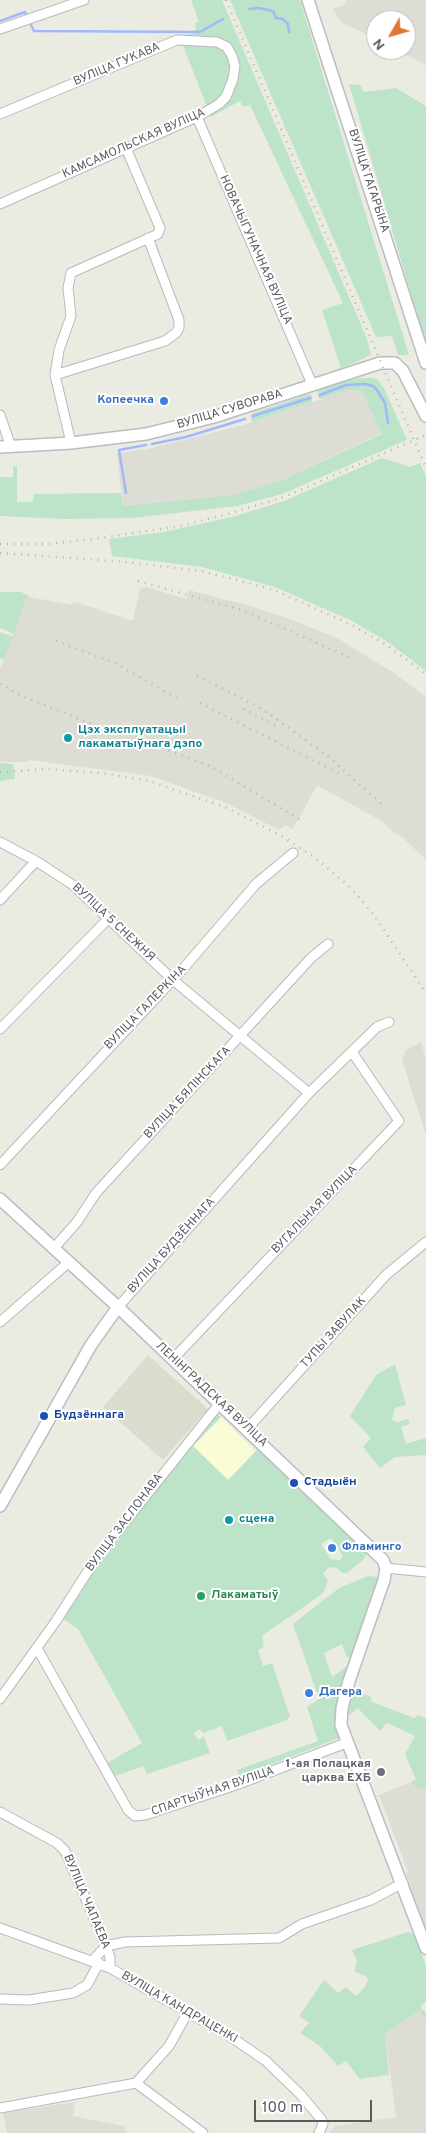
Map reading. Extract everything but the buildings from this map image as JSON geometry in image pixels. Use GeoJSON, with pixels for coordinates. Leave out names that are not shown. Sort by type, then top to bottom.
{"type":"FeatureCollection","features":[{"type":"Feature","properties":{"kind":"street"},"geometry":{"type":"LineString","coordinates":[[0,29],[84,0]]}},
{"type":"Feature","properties":{"kind":"street","name":"ВУЛІЦА ГАГАРЫНА"},"geometry":{"type":"LineString","coordinates":[[308,0],[426,363]]}},
{"type":"Feature","properties":{"kind":"street","name":"ВУЛІЦА ГУКАВА"},"geometry":{"type":"LineString","coordinates":[[0,114],[177,40],[217,42],[226,47],[232,56]]}},
{"type":"Feature","properties":{"kind":"street","name":"КАМСАМОЛЬСКАЯ ВУЛІЦА"},"geometry":{"type":"LineString","coordinates":[[0,204],[196,117],[219,104],[226,97],[233,79],[234,66],[232,56]]}},
{"type":"Feature","properties":{"kind":"street","name":"НОВАЧЫГУНАЧНАЯ ВУЛІЦА"},"geometry":{"type":"LineString","coordinates":[[196,117],[312,384]]}},
{"type":"Feature","properties":{"kind":"street"},"geometry":{"type":"LineString","coordinates":[[70,443],[55,374],[59,350],[71,316],[68,288],[71,273],[158,234],[160,228],[126,148]]}},
{"type":"Feature","properties":{"kind":"street"},"geometry":{"type":"LineString","coordinates":[[55,374],[165,340],[176,333],[179,328],[179,320],[148,238]]}},
{"type":"Feature","properties":{"kind":"street","name":"ВУЛІЦА СУВОРАВА"},"geometry":{"type":"LineString","coordinates":[[3,448],[70,443],[146,434],[214,417],[371,364],[395,363],[403,371],[426,416]]}},
{"type":"Feature","properties":{"kind":"street"},"geometry":{"type":"LineString","coordinates":[[0,414],[3,448]]}},
{"type":"Feature","properties":{"kind":"street","name":"ВУЛІЦА 5 СНЕЖНЯ"},"geometry":{"type":"LineString","coordinates":[[0,842],[36,861],[73,885],[173,980],[310,1093]]}},
{"type":"Feature","properties":{"kind":"street","name":"ВУЛІЦА ГАЛЕРКІНА"},"geometry":{"type":"LineString","coordinates":[[0,1165],[173,980],[256,884],[293,853]]}},
{"type":"Feature","properties":{"kind":"street"},"geometry":{"type":"LineString","coordinates":[[0,900],[36,861]]}},
{"type":"Feature","properties":{"kind":"street"},"geometry":{"type":"LineString","coordinates":[[0,1029],[109,918]]}},
{"type":"Feature","properties":{"kind":"street","name":"ВУЛІЦА БЯЛІНСКАГА"},"geometry":{"type":"LineString","coordinates":[[54,1248],[77,1222],[96,1193],[311,958],[328,944]]}},
{"type":"Feature","properties":{"kind":"street","name":"ВУЛІЦА БУДЗЁННАГА"},"geometry":{"type":"LineString","coordinates":[[0,1506],[91,1345],[118,1307],[310,1093],[377,1027],[389,1022]]}},
{"type":"Feature","properties":{"kind":"street","name":"ВУГАЛЬНАЯ ВУЛІЦА"},"geometry":{"type":"LineString","coordinates":[[173,1359],[399,1121],[352,1052]]}},
{"type":"Feature","properties":{"kind":"street","name":"ЛЕНІНГРАДСКАЯ ВУЛІЦА"},"geometry":{"type":"LineString","coordinates":[[0,1199],[118,1307],[378,1553],[386,1568]]}},
{"type":"Feature","properties":{"kind":"street","name":"ТУПЫ ЗАВУЛАК"},"geometry":{"type":"LineString","coordinates":[[247,1429],[386,1275],[426,1242]]}},
{"type":"Feature","properties":{"kind":"street"},"geometry":{"type":"LineString","coordinates":[[0,1322],[69,1262]]}},
{"type":"Feature","properties":{"kind":"street","name":"ВУЛІЦА ЗАСЛОНАВА"},"geometry":{"type":"LineString","coordinates":[[0,1700],[97,1557],[220,1403]]}},
{"type":"Feature","properties":{"kind":"street"},"geometry":{"type":"LineString","coordinates":[[426,1572],[386,1568],[384,1580],[355,1663],[342,1708],[341,1725],[346,1743],[403,1883],[426,1948]]}},
{"type":"Feature","properties":{"kind":"street","name":"СПАРТЫЎНАЯ ВУЛІЦА"},"geometry":{"type":"LineString","coordinates":[[37,1648],[128,1810],[135,1816],[145,1815],[236,1785],[346,1743]]}},
{"type":"Feature","properties":{"kind":"street","name":"ВУЛІЦА ЧАПАЕВА"},"geometry":{"type":"LineString","coordinates":[[0,1812],[57,1843],[65,1851],[106,1946],[110,1957],[110,1968]]}},
{"type":"Feature","properties":{"kind":"street"},"geometry":{"type":"LineString","coordinates":[[0,1999],[29,2000],[73,1993],[87,1985],[96,1962],[106,1946],[125,1942],[279,1938],[302,1924],[371,1900],[403,1883]]}},
{"type":"Feature","properties":{"kind":"street","name":"ВУЛІЦА КАНДРАЦЕНКІ"},"geometry":{"type":"LineString","coordinates":[[0,1928],[110,1968],[228,2035],[286,2079],[321,2119],[323,2124],[319,2133]]}},
{"type":"Feature","properties":{"kind":"street"},"geometry":{"type":"LineString","coordinates":[[0,2108],[136,2083],[169,2046],[188,2012]]}},
{"type":"Feature","properties":{"kind":"street"},"geometry":{"type":"LineString","coordinates":[[136,2083],[203,2133]]}},
{"type":"Feature","properties":{"kind":"shaded area"},"geometry":{"type":"Polygon","coordinates":[[[191,0],[222,0],[367,339],[371,355],[341,368],[322,310],[343,303],[250,105],[243,107],[240,101],[211,117],[209,112],[235,79],[229,46],[180,38],[178,35],[192,34],[196,29],[195,23],[199,22],[191,0]]]}},
{"type":"Feature","properties":{"kind":"shaded area"},"geometry":{"type":"Polygon","coordinates":[[[230,0],[300,0],[409,355],[398,355],[392,336],[376,337],[230,0]]]}},
{"type":"Feature","properties":{"kind":"shaded area"},"geometry":{"type":"Polygon","coordinates":[[[345,0],[426,0],[426,65],[416,60],[416,10],[366,10],[366,34],[341,22],[333,9],[346,4],[345,0]]]}},
{"type":"Feature","properties":{"kind":"shaded area"},"geometry":{"type":"Polygon","coordinates":[[[182,43],[216,44],[225,49],[232,66],[224,96],[208,109],[182,43]]]}},
{"type":"Feature","properties":{"kind":"shaded area"},"geometry":{"type":"Polygon","coordinates":[[[349,84],[360,85],[364,92],[396,88],[426,106],[426,345],[349,84]]]}},
{"type":"Feature","properties":{"kind":"shaded area"},"geometry":{"type":"Polygon","coordinates":[[[359,378],[378,380],[384,388],[407,440],[282,494],[237,506],[133,518],[64,519],[0,516],[0,477],[13,477],[13,466],[17,466],[17,502],[33,502],[34,494],[121,493],[123,506],[233,495],[282,480],[382,434],[362,391],[348,390],[320,399],[318,396],[318,390],[345,380],[359,378]]]}},
{"type":"Feature","properties":{"kind":"shaded area"},"geometry":{"type":"Polygon","coordinates":[[[348,390],[362,391],[382,433],[282,480],[233,495],[123,506],[117,453],[147,449],[243,425],[348,390]]]}},
{"type":"Feature","properties":{"kind":"shaded area"},"geometry":{"type":"Polygon","coordinates":[[[309,394],[312,396],[312,402],[252,422],[251,415],[253,413],[309,394]]]}},
{"type":"Feature","properties":{"kind":"shaded area"},"geometry":{"type":"Polygon","coordinates":[[[382,458],[410,467],[420,463],[426,476],[426,671],[388,642],[352,621],[275,587],[202,567],[112,556],[109,539],[164,532],[232,517],[284,501],[382,458]]]}},
{"type":"Feature","properties":{"kind":"shaded area"},"geometry":{"type":"Polygon","coordinates":[[[146,587],[186,599],[189,590],[247,605],[290,619],[337,638],[394,673],[426,697],[426,860],[403,838],[387,827],[385,823],[317,785],[293,829],[285,825],[279,830],[226,803],[151,776],[29,760],[26,762],[0,762],[0,669],[26,599],[30,597],[72,605],[73,601],[133,621],[140,588],[146,587]]]}},
{"type":"Feature","properties":{"kind":"shaded area"},"geometry":{"type":"Polygon","coordinates":[[[0,592],[21,592],[30,597],[26,599],[14,634],[0,628],[0,592]]]}},
{"type":"Feature","properties":{"kind":"shaded area"},"geometry":{"type":"Polygon","coordinates":[[[0,632],[13,637],[4,659],[0,658],[0,632]]]}},
{"type":"Feature","properties":{"kind":"shaded area"},"geometry":{"type":"Polygon","coordinates":[[[0,763],[13,764],[15,779],[0,781],[0,763]]]}},
{"type":"Feature","properties":{"kind":"shaded area"},"geometry":{"type":"Polygon","coordinates":[[[421,1042],[426,1059],[426,1135],[402,1060],[406,1050],[421,1042]]]}},
{"type":"Feature","properties":{"kind":"shaded area"},"geometry":{"type":"Polygon","coordinates":[[[148,1355],[208,1409],[163,1460],[103,1407],[148,1355]]]}},
{"type":"Feature","properties":{"kind":"shaded area"},"geometry":{"type":"Polygon","coordinates":[[[395,1364],[406,1405],[395,1408],[392,1420],[398,1422],[408,1419],[410,1424],[401,1427],[406,1444],[426,1438],[426,1455],[395,1457],[380,1468],[363,1447],[371,1438],[350,1416],[376,1375],[395,1364]]]}},
{"type":"Feature","properties":{"kind":"shaded area"},"geometry":{"type":"Polygon","coordinates":[[[217,1414],[221,1417],[193,1446],[228,1480],[260,1447],[367,1553],[363,1560],[347,1573],[342,1573],[337,1568],[329,1567],[323,1574],[328,1580],[324,1591],[262,1636],[264,1647],[258,1650],[263,1666],[272,1663],[290,1716],[287,1720],[227,1741],[222,1726],[203,1733],[200,1729],[194,1733],[198,1740],[204,1737],[210,1753],[147,1774],[144,1766],[115,1776],[107,1763],[142,1743],[78,1629],[62,1618],[101,1559],[217,1414]],[[331,1538],[321,1544],[331,1559],[340,1560],[343,1556],[331,1538]]]}},
{"type":"Feature","properties":{"kind":"shaded area"},"geometry":{"type":"Polygon","coordinates":[[[221,1417],[255,1451],[228,1481],[193,1446],[221,1417]]]}},
{"type":"Feature","properties":{"kind":"shaded area"},"geometry":{"type":"Polygon","coordinates":[[[368,1576],[377,1577],[379,1581],[351,1659],[347,1657],[342,1644],[324,1653],[332,1677],[350,1664],[339,1738],[239,1777],[237,1770],[318,1741],[307,1707],[319,1699],[293,1624],[339,1588],[368,1576]]]}},
{"type":"Feature","properties":{"kind":"shaded area"},"geometry":{"type":"Polygon","coordinates":[[[355,1691],[370,1696],[372,1702],[414,1718],[418,1715],[426,1718],[426,1787],[420,1789],[411,1782],[416,1779],[405,1754],[415,1736],[387,1723],[380,1731],[358,1708],[348,1716],[352,1694],[355,1691]]]}},
{"type":"Feature","properties":{"kind":"shaded area"},"geometry":{"type":"Polygon","coordinates":[[[426,1717],[426,1932],[406,1873],[408,1872],[380,1797],[374,1797],[416,1780],[405,1754],[426,1717]]]}},
{"type":"Feature","properties":{"kind":"shaded area"},"geometry":{"type":"Polygon","coordinates":[[[408,1932],[416,1936],[426,1967],[426,2001],[420,2007],[426,2013],[426,2019],[419,2011],[385,2034],[389,2075],[360,2079],[346,2061],[338,2066],[320,2046],[300,2033],[309,2023],[299,2016],[324,1980],[338,1993],[346,1987],[356,1996],[364,1988],[369,1978],[354,1971],[357,1961],[352,1950],[408,1932]]]}},
{"type":"Feature","properties":{"kind":"shaded area"},"geometry":{"type":"Polygon","coordinates":[[[419,2011],[426,2019],[426,2133],[329,2133],[335,2126],[396,2117],[385,2034],[419,2011]]]}},
{"type":"Feature","properties":{"kind":"shaded area"},"geometry":{"type":"Polygon","coordinates":[[[75,2102],[73,2116],[124,2126],[126,2133],[7,2133],[3,2113],[75,2102]]]}},
{"type":"Feature","properties":{"kind":"waterway"},"geometry":{"type":"LineString","coordinates":[[249,9],[259,8],[273,11],[276,18],[283,19],[288,24],[289,32]]}},
{"type":"Feature","properties":{"kind":"waterway"},"geometry":{"type":"LineString","coordinates":[[0,21],[25,12],[26,14]]}},
{"type":"Feature","properties":{"kind":"waterway"},"geometry":{"type":"LineString","coordinates":[[31,25],[34,31],[200,32],[223,19]]}},
{"type":"Feature","properties":{"kind":"waterway"},"geometry":{"type":"LineString","coordinates":[[320,395],[346,385],[365,384],[373,386],[385,403],[388,423]]}},
{"type":"Feature","properties":{"kind":"waterway"},"geometry":{"type":"LineString","coordinates":[[253,416],[310,398]]}},
{"type":"Feature","properties":{"kind":"waterway"},"geometry":{"type":"LineString","coordinates":[[152,444],[186,437],[245,419]]}},
{"type":"Feature","properties":{"kind":"waterway"},"geometry":{"type":"LineString","coordinates":[[126,493],[119,450],[146,445]]}},
{"type":"Feature","properties":{"kind":"railway"},"geometry":{"type":"LineString","coordinates":[[226,0],[426,468]]}},
{"type":"Feature","properties":{"kind":"railway"},"geometry":{"type":"LineString","coordinates":[[0,544],[49,544],[181,526],[284,497],[426,435]]}},
{"type":"Feature","properties":{"kind":"railway"},"geometry":{"type":"LineString","coordinates":[[0,553],[127,562],[201,571],[274,590],[350,624],[385,644],[426,674]]}},
{"type":"Feature","properties":{"kind":"railway"},"geometry":{"type":"LineString","coordinates":[[138,581],[242,610],[349,657]]}},
{"type":"Feature","properties":{"kind":"railway"},"geometry":{"type":"LineString","coordinates":[[56,641],[115,663],[178,699]]}},
{"type":"Feature","properties":{"kind":"railway"},"geometry":{"type":"LineString","coordinates":[[197,676],[257,706],[275,718],[329,757],[383,805]]}},
{"type":"Feature","properties":{"kind":"railway"},"geometry":{"type":"LineString","coordinates":[[0,684],[22,696],[94,725]]}},
{"type":"Feature","properties":{"kind":"railway"},"geometry":{"type":"LineString","coordinates":[[200,703],[340,774]]}},
{"type":"Feature","properties":{"kind":"railway"},"geometry":{"type":"LineString","coordinates":[[243,709],[281,728]]}},
{"type":"Feature","properties":{"kind":"railway"},"geometry":{"type":"LineString","coordinates":[[149,743],[210,766],[302,821]]}},
{"type":"Feature","properties":{"kind":"railway"},"geometry":{"type":"LineString","coordinates":[[0,772],[49,769],[102,773],[149,781],[225,807],[280,835],[314,857],[351,888],[374,915],[426,993]]}},
{"type":"Feature","properties":{"kind":"place","name":"Копеечка"},"geometry":{"type":"Point","coordinates":[164,401]}},
{"type":"Feature","properties":{"kind":"place","name":"Цэх эксплуатацыі лакаматыўнага дэпо"},"geometry":{"type":"Point","coordinates":[68,738]}},
{"type":"Feature","properties":{"kind":"place","name":"Будзённага"},"geometry":{"type":"Point","coordinates":[44,1416]}},
{"type":"Feature","properties":{"kind":"place","name":"Стадыён"},"geometry":{"type":"Point","coordinates":[294,1483]}},
{"type":"Feature","properties":{"kind":"place","name":"сцена"},"geometry":{"type":"Point","coordinates":[229,1520]}},
{"type":"Feature","properties":{"kind":"place","name":"Фламинго"},"geometry":{"type":"Point","coordinates":[332,1548]}},
{"type":"Feature","properties":{"kind":"place","name":"Лакаматыў"},"geometry":{"type":"Point","coordinates":[201,1596]}},
{"type":"Feature","properties":{"kind":"place","name":"Дагера"},"geometry":{"type":"Point","coordinates":[309,1693]}},
{"type":"Feature","properties":{"kind":"place","name":"1-ая Полацкая царква ЕХБ"},"geometry":{"type":"Point","coordinates":[381,1772]}}]}
